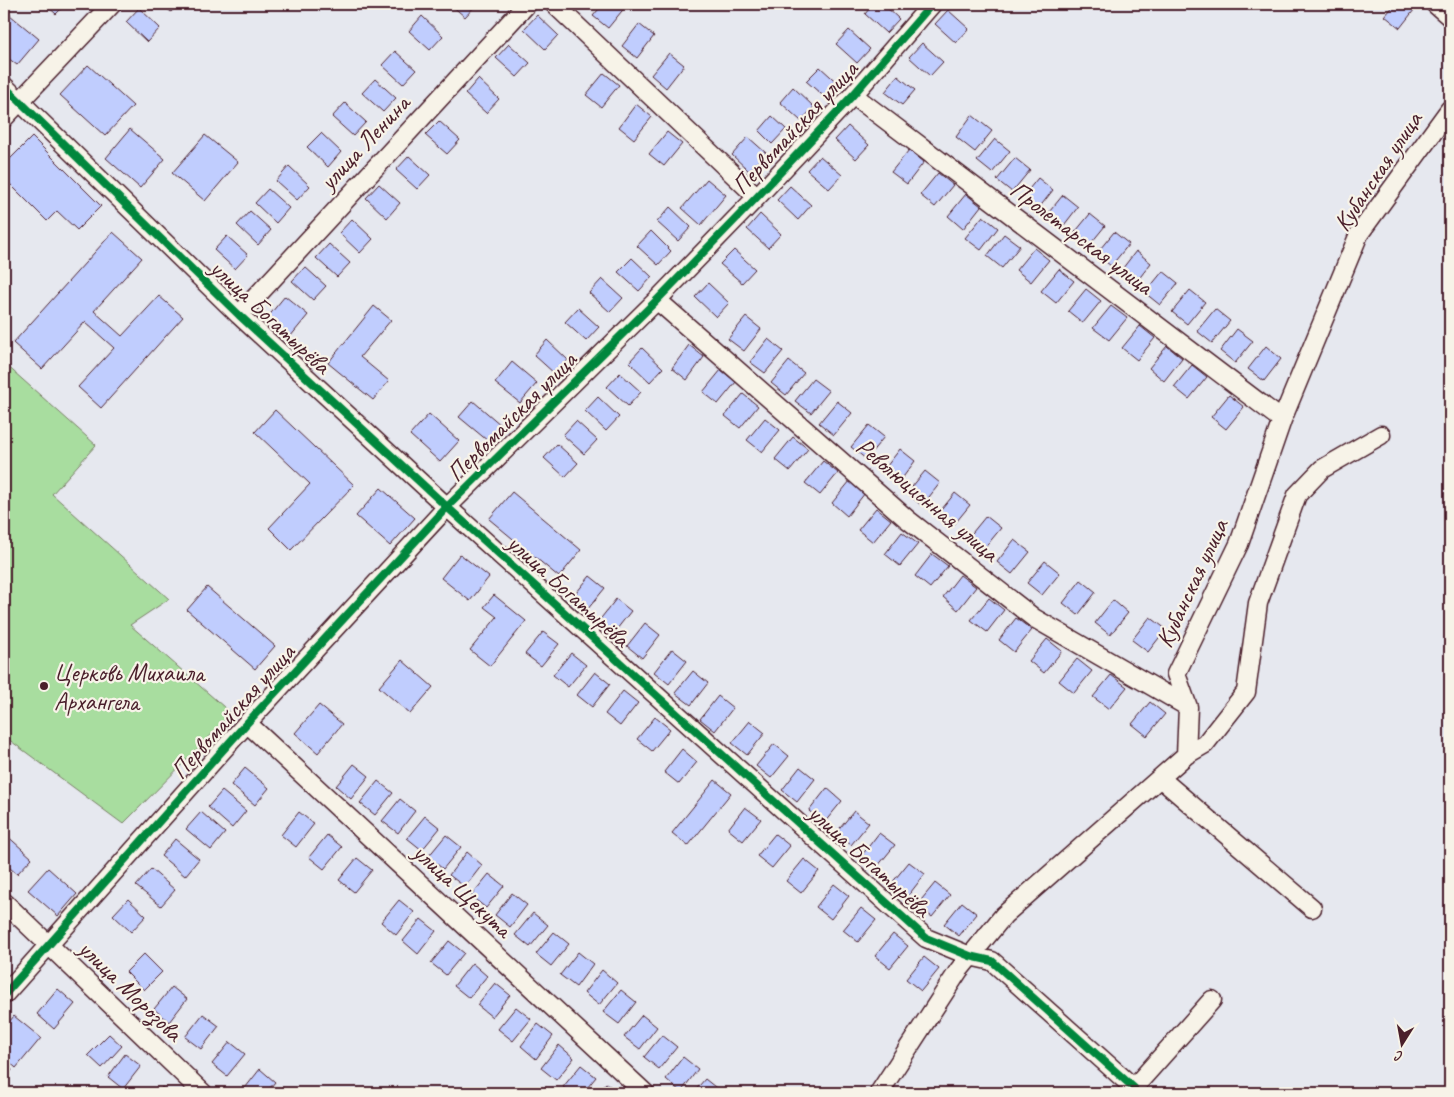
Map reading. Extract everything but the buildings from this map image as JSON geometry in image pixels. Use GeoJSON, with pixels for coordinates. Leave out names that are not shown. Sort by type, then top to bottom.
{"type":"FeatureCollection","features":[{"type":"Feature","properties":{"kind":"street"},"geometry":{"type":"LineString","coordinates":[[4,118],[112,4]]}},
{"type":"Feature","properties":{"kind":"street","name":"улица Ленина"},"geometry":{"type":"LineString","coordinates":[[239,315],[527,4]]}},
{"type":"Feature","properties":{"kind":"street"},"geometry":{"type":"LineString","coordinates":[[554,4],[756,198]]}},
{"type":"Feature","properties":{"kind":"street","name":"Первомайская улица"},"geometry":{"type":"LineString","coordinates":[[4,995],[247,723],[447,507],[657,300],[756,198],[853,95],[932,4]]}},
{"type":"Feature","properties":{"kind":"street"},"geometry":{"type":"LineString","coordinates":[[1435,4],[1450,18]]}},
{"type":"Feature","properties":{"kind":"street","name":"улица Богатырёва"},"geometry":{"type":"LineString","coordinates":[[4,86],[239,315],[447,507],[926,938],[970,956],[992,961],[1131,1090]]}},
{"type":"Feature","properties":{"kind":"street","name":"Пролетарская улица"},"geometry":{"type":"LineString","coordinates":[[853,95],[1282,420]]}},
{"type":"Feature","properties":{"kind":"street","name":"Кубанская улица"},"geometry":{"type":"LineString","coordinates":[[1186,754],[1188,707],[1176,674],[1239,544],[1282,420],[1359,234],[1450,109]]}},
{"type":"Feature","properties":{"kind":"street","name":"Революционная улица"},"geometry":{"type":"LineString","coordinates":[[657,300],[907,519],[1034,618],[1188,707]]}},
{"type":"Feature","properties":{"kind":"street"},"geometry":{"type":"LineString","coordinates":[[879,1093],[959,970],[1004,915],[1186,754],[1205,744],[1246,692],[1258,604],[1297,495],[1322,469],[1381,435]]}},
{"type":"Feature","properties":{"kind":"street","name":"улица Щекута"},"geometry":{"type":"LineString","coordinates":[[247,723],[645,1093]]}},
{"type":"Feature","properties":{"kind":"street"},"geometry":{"type":"LineString","coordinates":[[1160,778],[1312,908]]}},
{"type":"Feature","properties":{"kind":"street","name":"улица Морозова"},"geometry":{"type":"LineString","coordinates":[[4,902],[202,1093]]}},
{"type":"Feature","properties":{"kind":"street"},"geometry":{"type":"LineString","coordinates":[[1131,1090],[1212,1000]]}},
{"type":"Feature","properties":{"kind":"green space"},"geometry":{"type":"Polygon","coordinates":[[[4,363],[96,445],[52,494],[169,599],[130,625],[232,714],[123,824],[4,736],[4,363]]]}},
{"type":"Feature","properties":{"kind":"cycle path"},"geometry":{"type":"LineString","coordinates":[[4,995],[247,723],[447,507],[657,300],[757,197],[853,95],[932,4]]}},
{"type":"Feature","properties":{"kind":"cycle path"},"geometry":{"type":"LineString","coordinates":[[4,86],[239,315],[447,507],[926,938],[970,956],[992,961],[1134,1088]]}},
{"type":"Feature","properties":{"kind":"place","name":"Церковь Михаила Архангела"},"geometry":{"type":"Point","coordinates":[44,686]}}]}
